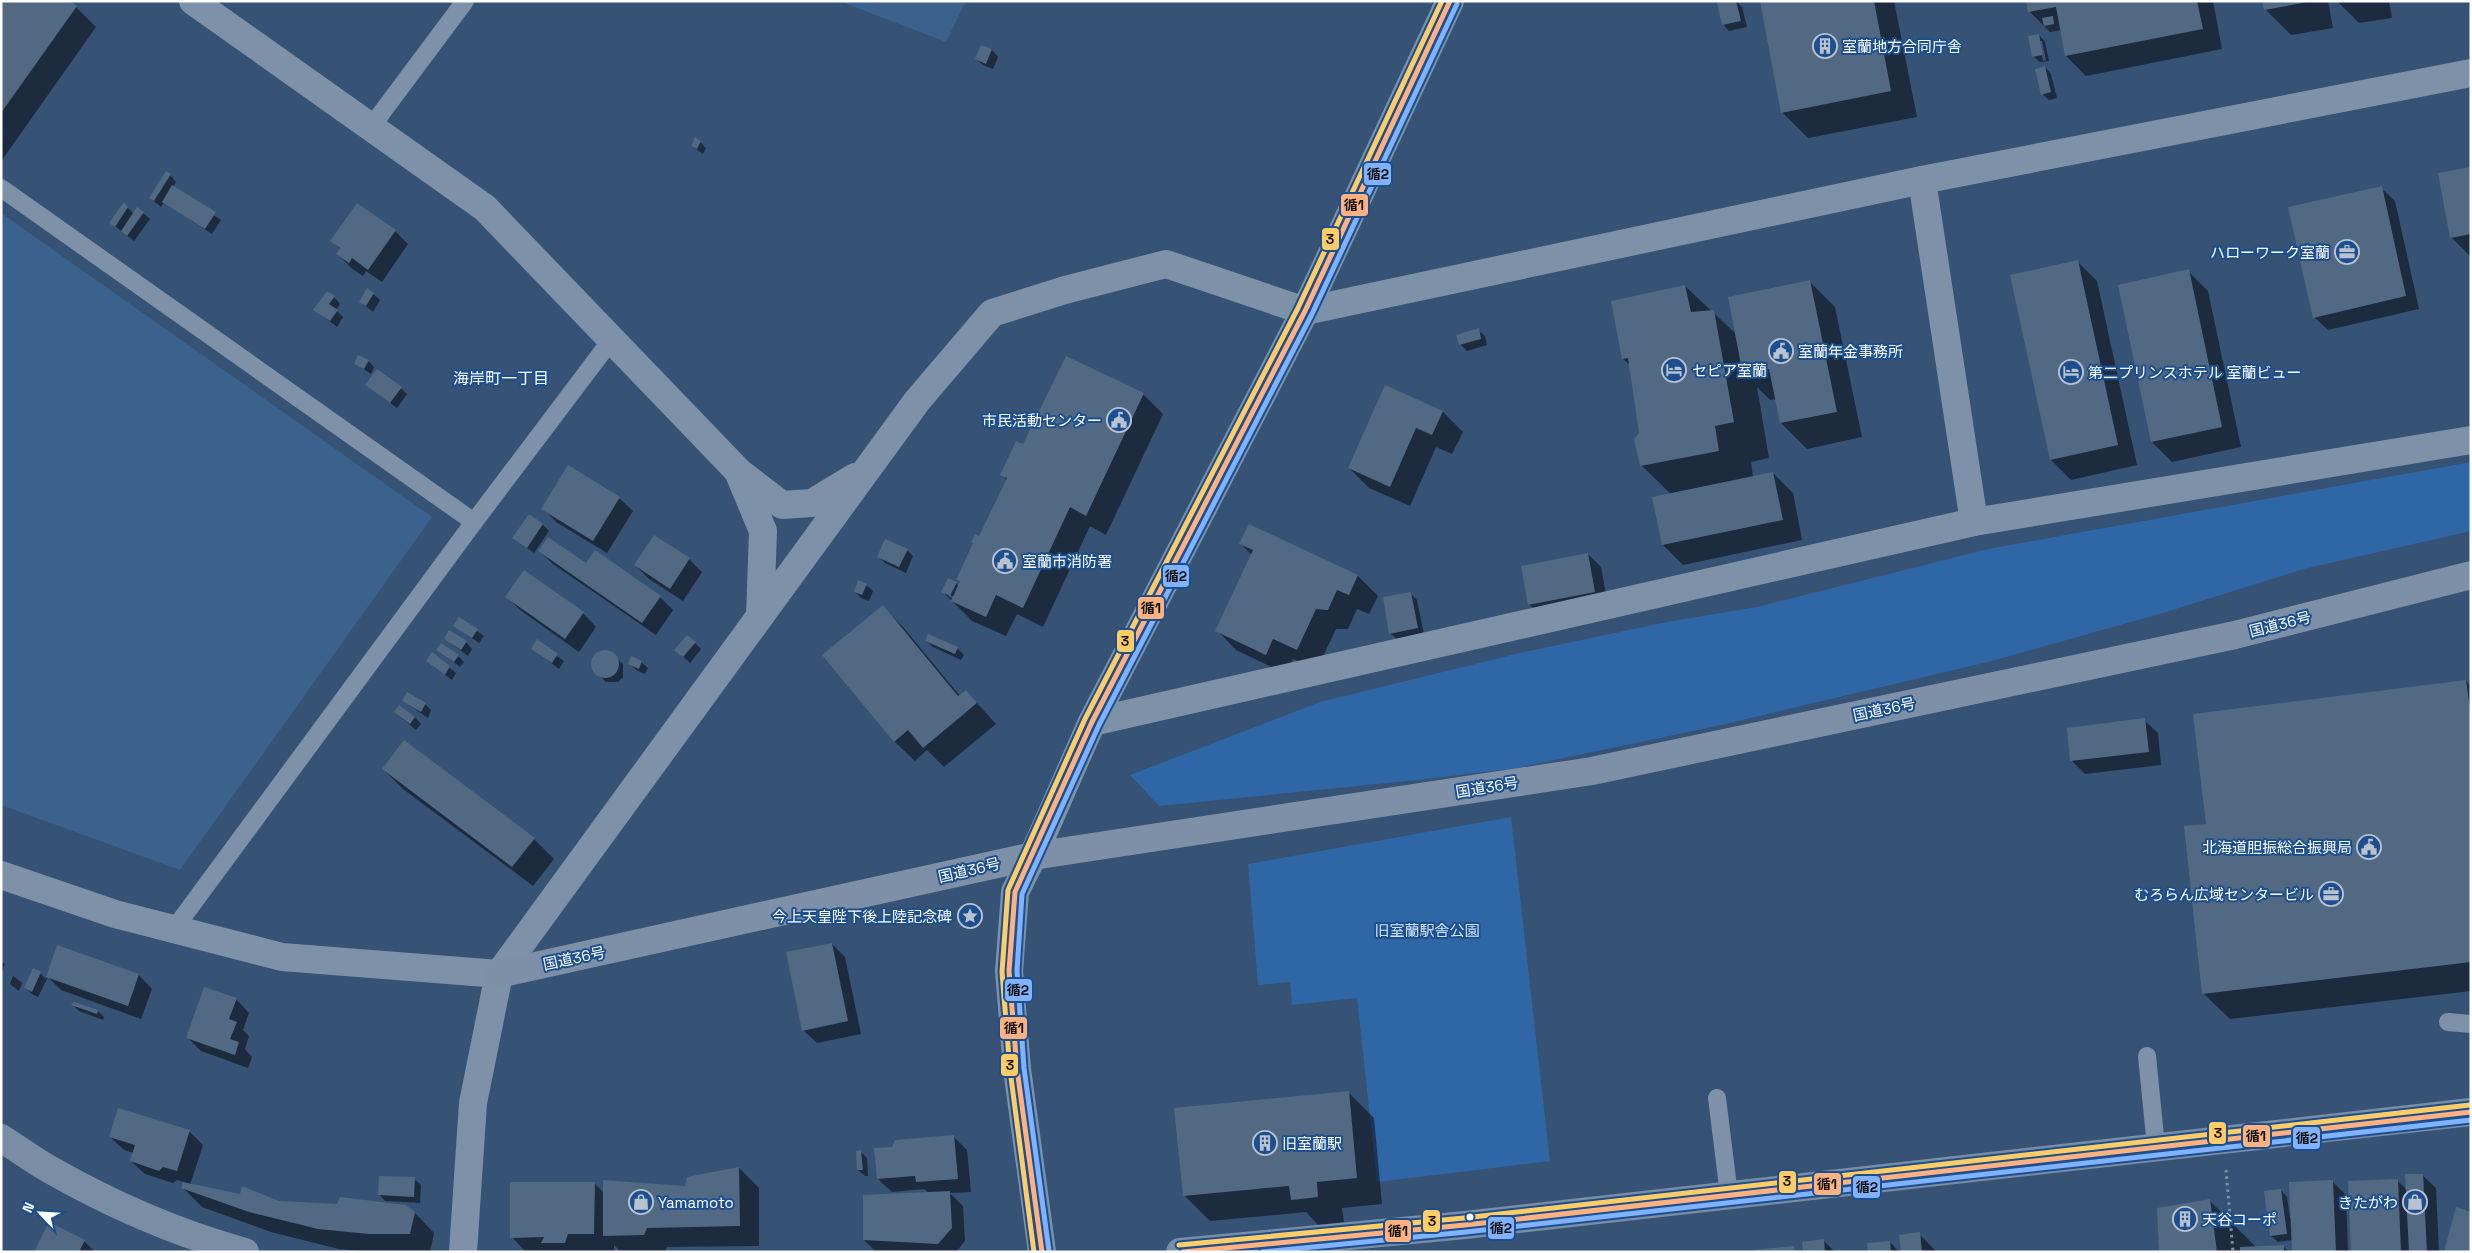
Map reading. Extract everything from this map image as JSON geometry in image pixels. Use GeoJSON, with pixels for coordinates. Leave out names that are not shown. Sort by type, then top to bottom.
{"type":"FeatureCollection","features":[{"type":"Feature","properties":{"kind":"highway","name":"国道36号"},"geometry":{"type":"LineString","coordinates":[[499,974],[1033,856],[1592,771],[2235,635],[2471,575]]}},
{"type":"Feature","properties":{"kind":"main road"},"geometry":{"type":"LineString","coordinates":[[1180,1252],[1465,1225],[2471,1112]]}},
{"type":"Feature","properties":{"kind":"main road"},"geometry":{"type":"LineString","coordinates":[[1,1138],[48,1168],[105,1199],[155,1222],[202,1240],[245,1252]]}},
{"type":"Feature","properties":{"kind":"street"},"geometry":{"type":"LineString","coordinates":[[192,1],[485,208],[738,471],[782,505],[812,503],[868,468]]}},
{"type":"Feature","properties":{"kind":"street"},"geometry":{"type":"LineString","coordinates":[[1042,1252],[1017,1069],[1008,971],[1015,892],[1033,856],[1092,722],[1305,311],[1450,1]]}},
{"type":"Feature","properties":{"kind":"street"},"geometry":{"type":"LineString","coordinates":[[463,1252],[473,1103],[499,974],[917,401],[992,313],[1065,290],[1166,264],[1305,311],[1922,180],[2471,73]]}},
{"type":"Feature","properties":{"kind":"street"},"geometry":{"type":"LineString","coordinates":[[1922,180],[1974,522]]}},
{"type":"Feature","properties":{"kind":"street"},"geometry":{"type":"LineString","coordinates":[[1092,722],[1974,522],[2471,440]]}},
{"type":"Feature","properties":{"kind":"street"},"geometry":{"type":"LineString","coordinates":[[738,471],[763,531],[760,616]]}},
{"type":"Feature","properties":{"kind":"street"},"geometry":{"type":"LineString","coordinates":[[1,875],[115,914],[282,957],[499,974]]}},
{"type":"Feature","properties":{"kind":"lane"},"geometry":{"type":"LineString","coordinates":[[371,127],[465,1]]}},
{"type":"Feature","properties":{"kind":"lane"},"geometry":{"type":"LineString","coordinates":[[1,188],[474,522]]}},
{"type":"Feature","properties":{"kind":"lane"},"geometry":{"type":"LineString","coordinates":[[174,929],[474,522],[612,339]]}},
{"type":"Feature","properties":{"kind":"lane"},"geometry":{"type":"LineString","coordinates":[[2448,1022],[2471,1024]]}},
{"type":"Feature","properties":{"kind":"lane"},"geometry":{"type":"LineString","coordinates":[[2147,1056],[2156,1147]]}},
{"type":"Feature","properties":{"kind":"lane"},"geometry":{"type":"LineString","coordinates":[[1717,1098],[1729,1195]]}},
{"type":"Feature","properties":{"kind":"path"},"geometry":{"type":"LineString","coordinates":[[2223,1140],[2233,1252]]}},
{"type":"Feature","properties":{"kind":"green space"},"geometry":{"type":"Polygon","coordinates":[[[2471,462],[2471,531],[2304,569],[2163,613],[1992,661],[1717,726],[1516,768],[1428,779],[1159,806],[1130,775],[1320,702],[1524,652],[1672,621],[1757,607],[1988,549],[2471,462]]]}},
{"type":"Feature","properties":{"kind":"green space","name":"旧室蘭駅舎公園"},"geometry":{"type":"Polygon","coordinates":[[[1511,817],[1550,1161],[1377,1182],[1357,998],[1292,1005],[1290,982],[1258,985],[1248,864],[1511,817]]]}},
{"type":"Feature","properties":{"kind":"shaded area"},"geometry":{"type":"Polygon","coordinates":[[[839,1],[966,1],[946,42],[839,1]]]}},
{"type":"Feature","properties":{"kind":"shaded area"},"geometry":{"type":"Polygon","coordinates":[[[1,213],[432,517],[180,870],[1,805],[1,213]]]}},
{"type":"Feature","properties":{"kind":"building"},"geometry":{"type":"Polygon","coordinates":[[[1,1],[70,1],[77,6],[1,113],[1,1]]]}},
{"type":"Feature","properties":{"kind":"building"},"geometry":{"type":"Polygon","coordinates":[[[1736,1],[1741,21],[1722,25],[1717,3],[1736,1]]]}},
{"type":"Feature","properties":{"kind":"building","name":"室蘭地方合同庁舎"},"geometry":{"type":"Polygon","coordinates":[[[1760,1],[1874,1],[1891,91],[1781,113],[1760,1]]]}},
{"type":"Feature","properties":{"kind":"building"},"geometry":{"type":"Polygon","coordinates":[[[2026,1],[2197,1],[2203,29],[2065,56],[2056,7],[2028,12],[2026,1]]]}},
{"type":"Feature","properties":{"kind":"building"},"geometry":{"type":"Polygon","coordinates":[[[2262,1],[2308,1],[2308,2],[2264,10],[2262,1]]]}},
{"type":"Feature","properties":{"kind":"building"},"geometry":{"type":"Polygon","coordinates":[[[2053,16],[2054,24],[2044,26],[2042,18],[2053,16]]]}},
{"type":"Feature","properties":{"kind":"building"},"geometry":{"type":"Polygon","coordinates":[[[2039,34],[2043,55],[2032,57],[2028,36],[2039,34]]]}},
{"type":"Feature","properties":{"kind":"building"},"geometry":{"type":"Polygon","coordinates":[[[981,45],[992,49],[986,64],[975,59],[981,45]]]}},
{"type":"Feature","properties":{"kind":"building"},"geometry":{"type":"Polygon","coordinates":[[[2045,66],[2051,92],[2041,95],[2035,69],[2045,66]]]}},
{"type":"Feature","properties":{"kind":"building"},"geometry":{"type":"Polygon","coordinates":[[[695,137],[701,141],[697,149],[691,146],[695,137]]]}},
{"type":"Feature","properties":{"kind":"building"},"geometry":{"type":"Polygon","coordinates":[[[2471,167],[2471,234],[2450,238],[2438,173],[2471,167]]]}},
{"type":"Feature","properties":{"kind":"building"},"geometry":{"type":"Polygon","coordinates":[[[166,171],[171,174],[154,201],[149,198],[166,171]]]}},
{"type":"Feature","properties":{"kind":"building"},"geometry":{"type":"Polygon","coordinates":[[[172,185],[216,212],[205,229],[162,202],[172,185]]]}},
{"type":"Feature","properties":{"kind":"building","name":"ハローワーク室蘭"},"geometry":{"type":"Polygon","coordinates":[[[2382,186],[2406,296],[2313,318],[2288,207],[2382,186]]]}},
{"type":"Feature","properties":{"kind":"building"},"geometry":{"type":"Polygon","coordinates":[[[124,202],[128,207],[115,227],[109,223],[124,202]]]}},
{"type":"Feature","properties":{"kind":"building"},"geometry":{"type":"Polygon","coordinates":[[[357,203],[396,230],[368,270],[352,258],[349,263],[336,254],[340,248],[330,241],[357,203]]]}},
{"type":"Feature","properties":{"kind":"building"},"geometry":{"type":"Polygon","coordinates":[[[137,207],[144,212],[127,236],[121,231],[137,207]]]}},
{"type":"Feature","properties":{"kind":"building"},"geometry":{"type":"Polygon","coordinates":[[[2078,260],[2118,445],[2050,460],[2010,275],[2078,260]]]}},
{"type":"Feature","properties":{"kind":"building"},"geometry":{"type":"Polygon","coordinates":[[[2189,269],[2222,427],[2151,442],[2118,285],[2189,269]]]}},
{"type":"Feature","properties":{"kind":"building","name":"室蘭年金事務所"},"geometry":{"type":"Polygon","coordinates":[[[1810,280],[1837,412],[1780,423],[1769,369],[1743,375],[1728,297],[1810,280]]]}},
{"type":"Feature","properties":{"kind":"building"},"geometry":{"type":"Polygon","coordinates":[[[1685,285],[1691,312],[1714,310],[1734,422],[1715,426],[1719,451],[1640,466],[1634,439],[1639,433],[1628,358],[1622,359],[1611,301],[1685,285]]]}},
{"type":"Feature","properties":{"kind":"building"},"geometry":{"type":"Polygon","coordinates":[[[367,288],[374,293],[366,306],[359,302],[367,288]]]}},
{"type":"Feature","properties":{"kind":"building"},"geometry":{"type":"Polygon","coordinates":[[[327,291],[335,296],[329,304],[338,310],[330,321],[313,310],[327,291]]]}},
{"type":"Feature","properties":{"kind":"building"},"geometry":{"type":"Polygon","coordinates":[[[1479,328],[1481,339],[1459,345],[1456,335],[1479,328]]]}},
{"type":"Feature","properties":{"kind":"building"},"geometry":{"type":"Polygon","coordinates":[[[358,355],[369,360],[364,369],[354,364],[358,355]]]}},
{"type":"Feature","properties":{"kind":"building"},"geometry":{"type":"Polygon","coordinates":[[[1066,356],[1144,393],[1086,516],[1070,507],[1023,608],[996,595],[986,617],[951,601],[960,581],[956,580],[973,543],[971,542],[975,534],[979,536],[1007,478],[1000,475],[1016,441],[1023,444],[1066,356]]]}},
{"type":"Feature","properties":{"kind":"building"},"geometry":{"type":"Polygon","coordinates":[[[377,369],[402,387],[390,403],[365,385],[377,369]]]}},
{"type":"Feature","properties":{"kind":"building"},"geometry":{"type":"Polygon","coordinates":[[[1385,385],[1443,411],[1432,435],[1416,428],[1390,487],[1348,468],[1385,385]]]}},
{"type":"Feature","properties":{"kind":"building"},"geometry":{"type":"Polygon","coordinates":[[[568,465],[620,497],[593,541],[541,509],[568,465]]]}},
{"type":"Feature","properties":{"kind":"building"},"geometry":{"type":"Polygon","coordinates":[[[1773,472],[1783,520],[1662,545],[1652,497],[1773,472]]]}},
{"type":"Feature","properties":{"kind":"building"},"geometry":{"type":"Polygon","coordinates":[[[529,514],[543,524],[527,548],[512,538],[529,514]]]}},
{"type":"Feature","properties":{"kind":"building"},"geometry":{"type":"Polygon","coordinates":[[[1249,524],[1358,575],[1349,595],[1337,590],[1328,610],[1316,609],[1297,650],[1273,639],[1266,655],[1215,631],[1253,550],[1239,544],[1249,524]]]}},
{"type":"Feature","properties":{"kind":"building"},"geometry":{"type":"Polygon","coordinates":[[[654,535],[690,558],[670,589],[634,565],[654,535]]]}},
{"type":"Feature","properties":{"kind":"building"},"geometry":{"type":"Polygon","coordinates":[[[548,537],[586,563],[595,550],[661,596],[642,623],[538,551],[548,537]]]}},
{"type":"Feature","properties":{"kind":"building"},"geometry":{"type":"Polygon","coordinates":[[[885,539],[908,549],[899,567],[877,557],[885,539]]]}},
{"type":"Feature","properties":{"kind":"building"},"geometry":{"type":"Polygon","coordinates":[[[1588,553],[1595,592],[1528,605],[1521,566],[1588,553]]]}},
{"type":"Feature","properties":{"kind":"building"},"geometry":{"type":"Polygon","coordinates":[[[524,570],[584,612],[565,639],[505,597],[524,570]]]}},
{"type":"Feature","properties":{"kind":"building"},"geometry":{"type":"Polygon","coordinates":[[[948,578],[957,582],[950,596],[941,592],[948,578]]]}},
{"type":"Feature","properties":{"kind":"building"},"geometry":{"type":"Polygon","coordinates":[[[858,580],[867,584],[862,595],[854,592],[858,580]]]}},
{"type":"Feature","properties":{"kind":"building"},"geometry":{"type":"Polygon","coordinates":[[[1411,592],[1418,628],[1389,634],[1383,597],[1411,592]]]}},
{"type":"Feature","properties":{"kind":"building"},"geometry":{"type":"Polygon","coordinates":[[[883,605],[958,696],[966,690],[977,703],[923,748],[908,730],[894,742],[822,655],[883,605]]]}},
{"type":"Feature","properties":{"kind":"building"},"geometry":{"type":"Polygon","coordinates":[[[459,617],[478,629],[472,638],[453,626],[459,617]]]}},
{"type":"Feature","properties":{"kind":"building"},"geometry":{"type":"Polygon","coordinates":[[[449,630],[467,641],[461,650],[444,639],[449,630]]]}},
{"type":"Feature","properties":{"kind":"building"},"geometry":{"type":"Polygon","coordinates":[[[928,634],[958,647],[955,654],[925,641],[928,634]]]}},
{"type":"Feature","properties":{"kind":"building"},"geometry":{"type":"Polygon","coordinates":[[[687,635],[696,642],[683,657],[674,650],[687,635]]]}},
{"type":"Feature","properties":{"kind":"building"},"geometry":{"type":"Polygon","coordinates":[[[537,639],[558,654],[552,663],[531,649],[537,639]]]}},
{"type":"Feature","properties":{"kind":"building"},"geometry":{"type":"Polygon","coordinates":[[[441,643],[459,655],[454,662],[436,650],[441,643]]]}},
{"type":"Feature","properties":{"kind":"building"},"geometry":{"type":"Polygon","coordinates":[[[605,650],[615,654],[619,664],[615,674],[605,678],[595,674],[591,664],[595,654],[605,650]]]}},
{"type":"Feature","properties":{"kind":"building"},"geometry":{"type":"Polygon","coordinates":[[[432,652],[450,666],[445,675],[426,661],[432,652]]]}},
{"type":"Feature","properties":{"kind":"building"},"geometry":{"type":"Polygon","coordinates":[[[631,656],[642,661],[639,669],[628,664],[631,656]]]}},
{"type":"Feature","properties":{"kind":"building","name":"むろらん広域センタービル"},"geometry":{"type":"Polygon","coordinates":[[[2466,680],[2471,715],[2471,962],[2202,994],[2184,826],[2206,824],[2193,714],[2466,680]]]}},
{"type":"Feature","properties":{"kind":"building"},"geometry":{"type":"Polygon","coordinates":[[[407,692],[426,703],[421,712],[402,701],[407,692]]]}},
{"type":"Feature","properties":{"kind":"building"},"geometry":{"type":"Polygon","coordinates":[[[399,705],[415,717],[410,724],[394,712],[399,705]]]}},
{"type":"Feature","properties":{"kind":"building"},"geometry":{"type":"Polygon","coordinates":[[[2145,718],[2149,752],[2070,761],[2067,728],[2145,718]]]}},
{"type":"Feature","properties":{"kind":"building"},"geometry":{"type":"Polygon","coordinates":[[[404,740],[535,838],[512,867],[382,769],[404,740]]]}},
{"type":"Feature","properties":{"kind":"building"},"geometry":{"type":"Polygon","coordinates":[[[832,943],[848,1021],[802,1031],[786,952],[832,943]]]}},
{"type":"Feature","properties":{"kind":"building"},"geometry":{"type":"Polygon","coordinates":[[[57,945],[139,974],[128,1006],[46,977],[57,945]]]}},
{"type":"Feature","properties":{"kind":"building"},"geometry":{"type":"Polygon","coordinates":[[[33,968],[41,972],[32,992],[24,988],[33,968]]]}},
{"type":"Feature","properties":{"kind":"building"},"geometry":{"type":"Polygon","coordinates":[[[204,987],[237,998],[229,1019],[237,1022],[230,1039],[239,1042],[235,1055],[186,1038],[204,987]]]}},
{"type":"Feature","properties":{"kind":"building"},"geometry":{"type":"Polygon","coordinates":[[[74,1002],[98,1010],[97,1014],[71,1005],[74,1002]]]}},
{"type":"Feature","properties":{"kind":"building","name":"旧室蘭駅"},"geometry":{"type":"Polygon","coordinates":[[[1349,1091],[1357,1178],[1317,1182],[1318,1197],[1291,1200],[1289,1186],[1183,1196],[1174,1108],[1349,1091]]]}},
{"type":"Feature","properties":{"kind":"building"},"geometry":{"type":"Polygon","coordinates":[[[118,1108],[190,1130],[177,1171],[163,1167],[159,1171],[130,1161],[135,1145],[109,1137],[118,1108]]]}},
{"type":"Feature","properties":{"kind":"building"},"geometry":{"type":"Polygon","coordinates":[[[954,1135],[958,1179],[916,1182],[915,1176],[877,1179],[874,1148],[892,1147],[895,1140],[954,1135]]]}},
{"type":"Feature","properties":{"kind":"building"},"geometry":{"type":"Polygon","coordinates":[[[861,1150],[863,1170],[857,1170],[856,1151],[861,1150]]]}},
{"type":"Feature","properties":{"kind":"building"},"geometry":{"type":"Polygon","coordinates":[[[739,1167],[740,1226],[647,1228],[644,1235],[603,1236],[603,1180],[685,1186],[687,1177],[739,1167]]]}},
{"type":"Feature","properties":{"kind":"building"},"geometry":{"type":"Polygon","coordinates":[[[2405,1174],[2423,1174],[2427,1252],[2409,1252],[2405,1174]]]}},
{"type":"Feature","properties":{"kind":"building"},"geometry":{"type":"Polygon","coordinates":[[[379,1176],[415,1177],[414,1197],[378,1195],[379,1176]]]}},
{"type":"Feature","properties":{"kind":"building"},"geometry":{"type":"Polygon","coordinates":[[[2398,1179],[2401,1252],[2351,1252],[2348,1181],[2398,1179]]]}},
{"type":"Feature","properties":{"kind":"building"},"geometry":{"type":"Polygon","coordinates":[[[2333,1180],[2336,1252],[2292,1252],[2289,1182],[2333,1180]]]}},
{"type":"Feature","properties":{"kind":"building"},"geometry":{"type":"Polygon","coordinates":[[[183,1182],[240,1194],[242,1186],[279,1201],[337,1204],[340,1197],[406,1205],[415,1212],[410,1234],[369,1234],[318,1229],[249,1212],[181,1188],[183,1182]]]}},
{"type":"Feature","properties":{"kind":"building"},"geometry":{"type":"Polygon","coordinates":[[[510,1182],[595,1182],[594,1234],[568,1234],[565,1243],[541,1243],[544,1237],[510,1238],[510,1182]]]}},
{"type":"Feature","properties":{"kind":"building"},"geometry":{"type":"Polygon","coordinates":[[[2281,1189],[2287,1234],[2270,1236],[2264,1191],[2281,1189]]]}},
{"type":"Feature","properties":{"kind":"building"},"geometry":{"type":"Polygon","coordinates":[[[950,1191],[952,1228],[938,1244],[863,1240],[863,1195],[950,1191]]]}},
{"type":"Feature","properties":{"kind":"building","name":"天谷コーポ"},"geometry":{"type":"Polygon","coordinates":[[[2210,1199],[2217,1252],[2159,1252],[2157,1208],[2210,1199]]]}},
{"type":"Feature","properties":{"kind":"building"},"geometry":{"type":"Polygon","coordinates":[[[2456,1207],[2471,1212],[2471,1252],[2444,1252],[2456,1207]]]}},
{"type":"Feature","properties":{"kind":"building"},"geometry":{"type":"Polygon","coordinates":[[[49,1222],[85,1240],[79,1252],[34,1252],[49,1222]]]}},
{"type":"Feature","properties":{"kind":"building"},"geometry":{"type":"Polygon","coordinates":[[[1920,1232],[1922,1252],[1901,1252],[1899,1235],[1920,1232]]]}},
{"type":"Feature","properties":{"kind":"building"},"geometry":{"type":"Polygon","coordinates":[[[1824,1239],[1825,1252],[1803,1252],[1802,1242],[1824,1239]]]}},
{"type":"Feature","properties":{"kind":"building"},"geometry":{"type":"Polygon","coordinates":[[[1890,1241],[1891,1252],[1868,1252],[1867,1243],[1890,1241]]]}},
{"type":"Feature","properties":{"kind":"building"},"geometry":{"type":"Polygon","coordinates":[[[2284,1245],[2284,1252],[2240,1252],[2240,1247],[2284,1245]]]}},
{"type":"Feature","properties":{"kind":"building"},"geometry":{"type":"Polygon","coordinates":[[[1794,1246],[1795,1252],[1754,1252],[1753,1250],[1794,1246]]]}},
{"type":"Feature","properties":{"kind":"transit line","name":"3"},"geometry":{"type":"LineString","coordinates":[[1034,1252],[1010,1070],[1002,972],[1008,890],[1085,719],[1298,308],[1442,1]]}},
{"type":"Feature","properties":{"kind":"transit line","name":"循1"},"geometry":{"type":"LineString","coordinates":[[1042,1252],[1017,1069],[1009,971],[1015,892],[1092,722],[1305,311],[1450,1]]}},
{"type":"Feature","properties":{"kind":"transit line","name":"循2"},"geometry":{"type":"LineString","coordinates":[[1049,1251],[1024,1068],[1017,971],[1022,894],[1099,725],[1312,314],[1457,4]]}},
{"type":"Feature","properties":{"kind":"transit line","name":"3"},"geometry":{"type":"LineString","coordinates":[[1179,1245],[1464,1218],[2470,1105]]}},
{"type":"Feature","properties":{"kind":"transit line","name":"循1"},"geometry":{"type":"LineString","coordinates":[[1183,1252],[1465,1225],[2471,1112]]}},
{"type":"Feature","properties":{"kind":"transit line","name":"循2"},"geometry":{"type":"LineString","coordinates":[[1262,1252],[1466,1232],[2471,1120]]}},
{"type":"Feature","properties":{"kind":"place","name":"室蘭地方合同庁舎"},"geometry":{"type":"Point","coordinates":[1825,46]}},
{"type":"Feature","properties":{"kind":"place","name":"ハローワーク室蘭"},"geometry":{"type":"Point","coordinates":[2347,252]}},
{"type":"Feature","properties":{"kind":"place","name":"室蘭年金事務所"},"geometry":{"type":"Point","coordinates":[1781,351]}},
{"type":"Feature","properties":{"kind":"place","name":"セピア室蘭"},"geometry":{"type":"Point","coordinates":[1674,370]}},
{"type":"Feature","properties":{"kind":"place","name":"第二プリンスホテル 室蘭ビュー"},"geometry":{"type":"Point","coordinates":[2071,372]}},
{"type":"Feature","properties":{"kind":"place","name":"市民活動センター"},"geometry":{"type":"Point","coordinates":[1119,420]}},
{"type":"Feature","properties":{"kind":"place","name":"室蘭市消防署"},"geometry":{"type":"Point","coordinates":[1005,561]}},
{"type":"Feature","properties":{"kind":"place","name":"北海道胆振総合振興局"},"geometry":{"type":"Point","coordinates":[2369,847]}},
{"type":"Feature","properties":{"kind":"place","name":"むろらん広域センタービル"},"geometry":{"type":"Point","coordinates":[2331,894]}},
{"type":"Feature","properties":{"kind":"place","name":"今上天皇陛下後上陸記念碑"},"geometry":{"type":"Point","coordinates":[970,916]}},
{"type":"Feature","properties":{"kind":"place","name":"旧室蘭駅"},"geometry":{"type":"Point","coordinates":[1265,1143]}},
{"type":"Feature","properties":{"kind":"place","name":"Yamamoto"},"geometry":{"type":"Point","coordinates":[641,1202]}},
{"type":"Feature","properties":{"kind":"place","name":"きたがわ"},"geometry":{"type":"Point","coordinates":[2415,1202]}},
{"type":"Feature","properties":{"kind":"place","name":"天谷コーポ"},"geometry":{"type":"Point","coordinates":[2185,1219]}},
{"type":"Feature","properties":{"kind":"district","name":"海岸町一丁目"},"geometry":{"type":"Point","coordinates":[501,378]}}]}
